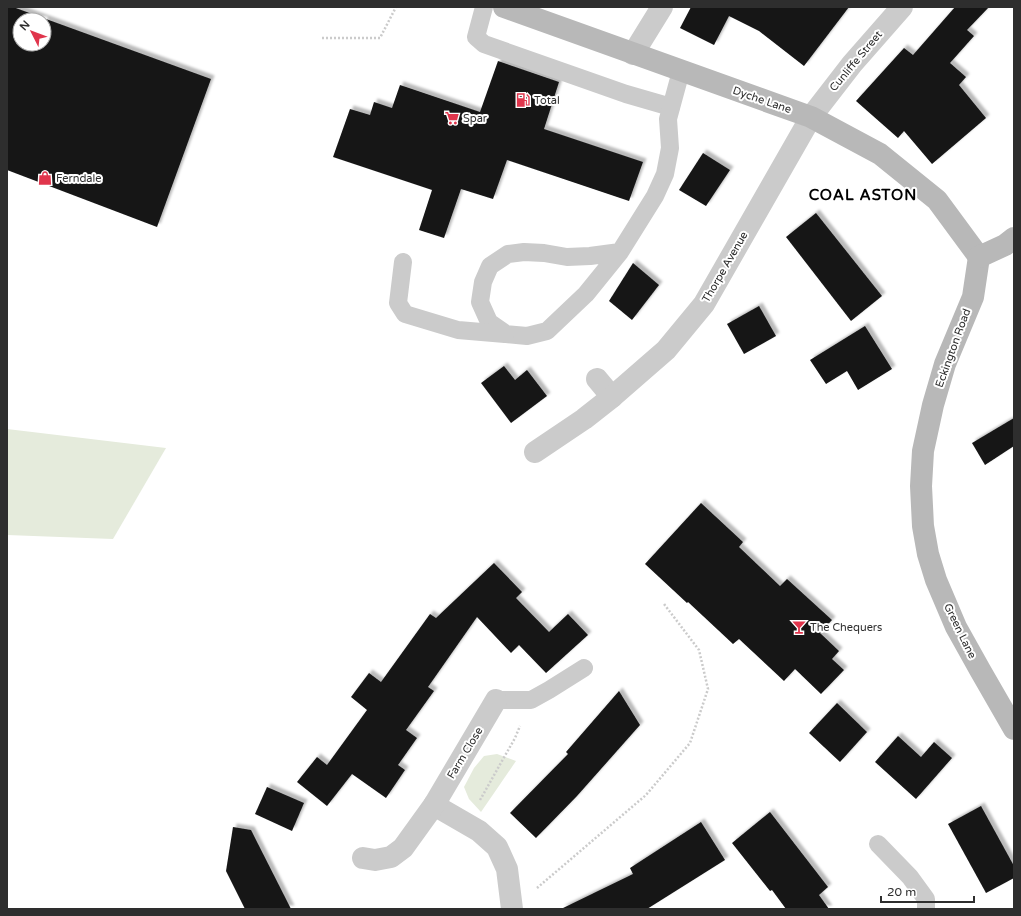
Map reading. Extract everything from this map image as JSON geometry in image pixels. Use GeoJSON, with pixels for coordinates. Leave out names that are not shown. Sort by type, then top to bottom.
{"type":"FeatureCollection","features":[{"type":"Feature","properties":{"kind":"main road","name":"Dyche Lane"},"geometry":{"type":"LineString","coordinates":[[504,7],[811,117],[880,154],[937,200],[979,257]]}},
{"type":"Feature","properties":{"kind":"main road"},"geometry":{"type":"LineString","coordinates":[[979,257],[1011,245]]}},
{"type":"Feature","properties":{"kind":"main road","name":"Eckington Road"},"geometry":{"type":"LineString","coordinates":[[923,526],[921,486],[923,452],[933,405],[945,364],[973,297],[979,257]]}},
{"type":"Feature","properties":{"kind":"main road","name":"Green Lane"},"geometry":{"type":"LineString","coordinates":[[923,526],[928,554],[936,580],[956,627],[1014,729]]}},
{"type":"Feature","properties":{"kind":"street"},"geometry":{"type":"LineString","coordinates":[[633,54],[662,7]]}},
{"type":"Feature","properties":{"kind":"street","name":"Cunliffe Street"},"geometry":{"type":"LineString","coordinates":[[811,117],[852,64],[902,7]]}},
{"type":"Feature","properties":{"kind":"street","name":"Thorpe Avenue"},"geometry":{"type":"LineString","coordinates":[[535,452],[584,419],[666,350],[704,304],[811,117]]}},
{"type":"Feature","properties":{"kind":"street"},"geometry":{"type":"LineString","coordinates":[[597,379],[612,397]]}},
{"type":"Feature","properties":{"kind":"street","name":"Farm Close"},"geometry":{"type":"LineString","coordinates":[[363,858],[375,860],[391,857],[403,848],[434,805],[496,700]]}},
{"type":"Feature","properties":{"kind":"street"},"geometry":{"type":"LineString","coordinates":[[434,805],[479,831],[497,847],[507,869],[512,909]]}},
{"type":"Feature","properties":{"kind":"lane"},"geometry":{"type":"LineString","coordinates":[[484,7],[476,37],[484,44],[626,94],[671,107]]}},
{"type":"Feature","properties":{"kind":"lane"},"geometry":{"type":"LineString","coordinates":[[403,262],[398,303],[405,314],[458,330],[528,336],[547,331],[586,294],[620,252],[655,196],[665,174],[670,148],[668,118],[681,71]]}},
{"type":"Feature","properties":{"kind":"lane"},"geometry":{"type":"LineString","coordinates":[[506,334],[489,322],[480,302],[483,282],[490,266],[508,254],[524,252],[544,253],[567,257],[620,252]]}},
{"type":"Feature","properties":{"kind":"lane"},"geometry":{"type":"LineString","coordinates":[[496,700],[531,700],[584,668]]}},
{"type":"Feature","properties":{"kind":"lane"},"geometry":{"type":"LineString","coordinates":[[878,844],[910,877],[926,899],[926,909]]}},
{"type":"Feature","properties":{"kind":"path"},"geometry":{"type":"LineString","coordinates":[[322,38],[380,38],[396,7]]}},
{"type":"Feature","properties":{"kind":"path"},"geometry":{"type":"LineString","coordinates":[[536,888],[646,795],[690,743],[708,689],[699,650],[664,604]]}},
{"type":"Feature","properties":{"kind":"path"},"geometry":{"type":"LineString","coordinates":[[467,824],[515,738],[531,700]]}},
{"type":"Feature","properties":{"kind":"green space"},"geometry":{"type":"Polygon","coordinates":[[[7,429],[166,448],[113,539],[7,535],[7,429]]]}},
{"type":"Feature","properties":{"kind":"green space"},"geometry":{"type":"Polygon","coordinates":[[[497,754],[516,761],[481,812],[469,799],[464,787],[474,768],[484,756],[497,754]]]}},
{"type":"Feature","properties":{"kind":"building"},"geometry":{"type":"Polygon","coordinates":[[[7,7],[13,7],[27,12],[12,12],[12,52],[52,52],[52,21],[211,79],[157,227],[7,170],[7,7]]]}},
{"type":"Feature","properties":{"kind":"building"},"geometry":{"type":"Polygon","coordinates":[[[691,7],[849,7],[804,66],[759,31],[729,16],[714,45],[680,28],[691,7]]]}},
{"type":"Feature","properties":{"kind":"building"},"geometry":{"type":"Polygon","coordinates":[[[955,7],[989,7],[967,30],[974,36],[950,63],[966,77],[959,85],[986,118],[932,164],[904,131],[898,138],[856,101],[904,48],[913,55],[955,7]]]}},
{"type":"Feature","properties":{"kind":"building"},"geometry":{"type":"Polygon","coordinates":[[[498,61],[559,82],[544,129],[643,162],[629,201],[507,160],[493,199],[461,189],[444,238],[419,230],[432,190],[333,157],[350,109],[370,115],[374,102],[392,108],[400,85],[480,112],[498,61]]]}},
{"type":"Feature","properties":{"kind":"building"},"geometry":{"type":"Polygon","coordinates":[[[703,153],[730,170],[706,206],[679,190],[703,153]]]}},
{"type":"Feature","properties":{"kind":"building"},"geometry":{"type":"Polygon","coordinates":[[[816,213],[882,296],[851,321],[786,237],[816,213]]]}},
{"type":"Feature","properties":{"kind":"building"},"geometry":{"type":"Polygon","coordinates":[[[633,263],[659,285],[632,320],[609,301],[633,263]]]}},
{"type":"Feature","properties":{"kind":"building"},"geometry":{"type":"Polygon","coordinates":[[[759,306],[776,336],[744,354],[727,324],[759,306]]]}},
{"type":"Feature","properties":{"kind":"building"},"geometry":{"type":"Polygon","coordinates":[[[865,326],[892,369],[858,390],[847,371],[826,384],[810,360],[865,326]]]}},
{"type":"Feature","properties":{"kind":"building"},"geometry":{"type":"Polygon","coordinates":[[[504,366],[515,380],[527,370],[547,396],[511,423],[481,383],[504,366]]]}},
{"type":"Feature","properties":{"kind":"building"},"geometry":{"type":"Polygon","coordinates":[[[1014,418],[1014,446],[985,465],[972,443],[1014,418]]]}},
{"type":"Feature","properties":{"kind":"building"},"geometry":{"type":"Polygon","coordinates":[[[701,503],[743,542],[739,547],[780,586],[787,579],[832,620],[820,633],[839,651],[832,659],[844,670],[821,694],[795,669],[784,681],[739,639],[733,644],[645,564],[701,503]]]}},
{"type":"Feature","properties":{"kind":"building"},"geometry":{"type":"Polygon","coordinates":[[[494,563],[522,592],[516,598],[549,632],[568,614],[588,635],[546,673],[519,645],[511,653],[477,617],[428,687],[434,691],[406,730],[417,738],[398,765],[405,770],[386,798],[352,774],[327,806],[297,782],[317,757],[327,765],[367,710],[351,697],[369,673],[381,682],[430,614],[436,618],[494,563]]]}},
{"type":"Feature","properties":{"kind":"building"},"geometry":{"type":"Polygon","coordinates":[[[619,691],[640,725],[577,796],[536,838],[510,813],[568,754],[566,752],[619,691]]]}},
{"type":"Feature","properties":{"kind":"building"},"geometry":{"type":"Polygon","coordinates":[[[837,703],[867,732],[840,762],[809,733],[837,703]]]}},
{"type":"Feature","properties":{"kind":"building"},"geometry":{"type":"Polygon","coordinates":[[[898,736],[921,757],[934,742],[952,758],[916,799],[875,762],[898,736]]]}},
{"type":"Feature","properties":{"kind":"building"},"geometry":{"type":"Polygon","coordinates":[[[267,787],[304,803],[292,831],[255,814],[267,787]]]}},
{"type":"Feature","properties":{"kind":"building"},"geometry":{"type":"Polygon","coordinates":[[[981,806],[1014,866],[1014,878],[986,893],[948,824],[981,806]]]}},
{"type":"Feature","properties":{"kind":"building"},"geometry":{"type":"Polygon","coordinates":[[[770,812],[828,887],[819,895],[829,909],[786,909],[732,843],[770,812]]]}},
{"type":"Feature","properties":{"kind":"building"},"geometry":{"type":"Polygon","coordinates":[[[701,822],[725,860],[647,909],[561,909],[633,874],[630,868],[701,822]]]}},
{"type":"Feature","properties":{"kind":"building"},"geometry":{"type":"Polygon","coordinates":[[[233,827],[251,830],[291,909],[245,909],[226,871],[233,827]]]}},
{"type":"Feature","properties":{"kind":"place","name":"Total"},"geometry":{"type":"Point","coordinates":[523,100]}},
{"type":"Feature","properties":{"kind":"place","name":"Spar"},"geometry":{"type":"Point","coordinates":[452,118]}},
{"type":"Feature","properties":{"kind":"place","name":"Ferndale"},"geometry":{"type":"Point","coordinates":[45,178]}},
{"type":"Feature","properties":{"kind":"place","name":"The Chequers"},"geometry":{"type":"Point","coordinates":[799,627]}},
{"type":"Feature","properties":{"kind":"district","name":"COAL ASTON"},"geometry":{"type":"Point","coordinates":[863,195]}}]}
